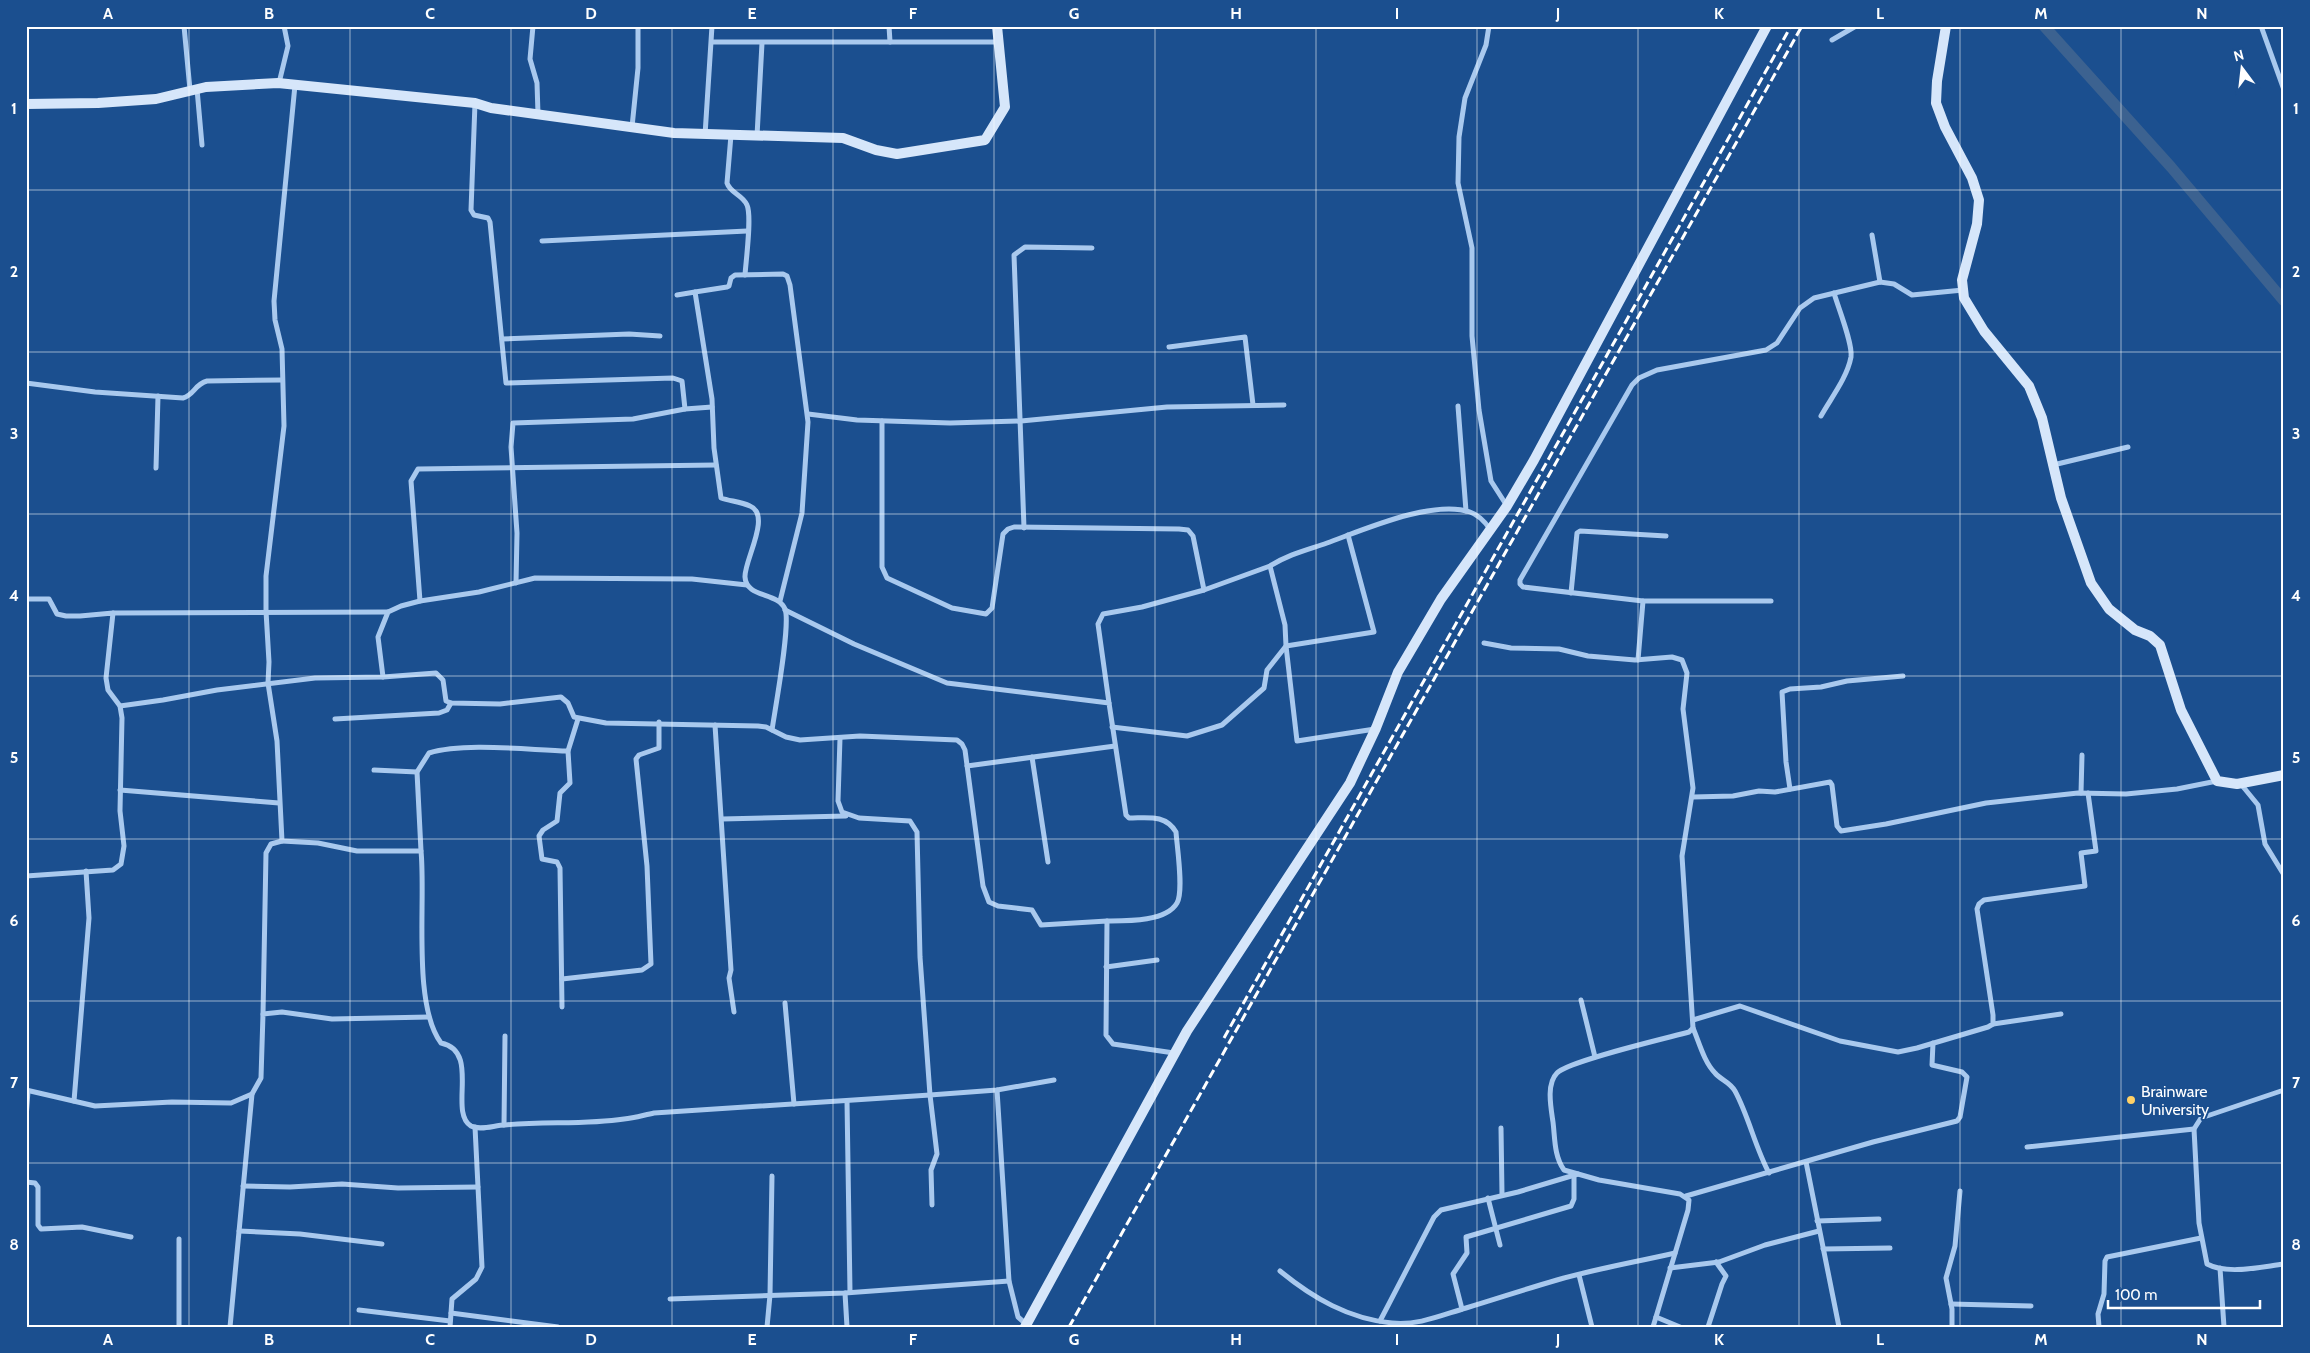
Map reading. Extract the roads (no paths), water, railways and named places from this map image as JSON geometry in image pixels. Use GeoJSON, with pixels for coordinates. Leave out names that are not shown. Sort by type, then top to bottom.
{"type":"FeatureCollection","features":[{"type":"Feature","properties":{"kind":"street"},"geometry":{"type":"LineString","coordinates":[[184,26],[202,145]]}},
{"type":"Feature","properties":{"kind":"street"},"geometry":{"type":"LineString","coordinates":[[278,83],[288,46],[284,26]]}},
{"type":"Feature","properties":{"kind":"street"},"geometry":{"type":"LineString","coordinates":[[534,26],[530,59],[537,83],[538,115]]}},
{"type":"Feature","properties":{"kind":"street"},"geometry":{"type":"LineString","coordinates":[[632,128],[638,68],[638,26]]}},
{"type":"Feature","properties":{"kind":"street"},"geometry":{"type":"LineString","coordinates":[[705,135],[712,26]]}},
{"type":"Feature","properties":{"kind":"street"},"geometry":{"type":"LineString","coordinates":[[889,26],[890,42]]}},
{"type":"Feature","properties":{"kind":"street"},"geometry":{"type":"LineString","coordinates":[[26,104],[98,103],[156,99],[193,90],[278,83],[475,102],[491,108],[632,128],[705,135],[843,138],[876,150],[897,154],[985,140],[1005,107],[997,26]]}},
{"type":"Feature","properties":{"kind":"street"},"geometry":{"type":"LineString","coordinates":[[1490,26],[1486,45],[1466,98],[1459,137],[1458,183],[1472,248],[1472,336],[1479,410],[1491,481],[1507,506]]}},
{"type":"Feature","properties":{"kind":"street"},"geometry":{"type":"LineString","coordinates":[[997,1090],[1009,1281],[1018,1317],[1025,1326],[1174,1054],[1229,965],[1350,783],[1376,728],[1398,672],[1441,599],[1507,506],[1534,460],[1767,26]]}},
{"type":"Feature","properties":{"kind":"street"},"geometry":{"type":"LineString","coordinates":[[1832,40],[1856,26]]}},
{"type":"Feature","properties":{"kind":"street"},"geometry":{"type":"LineString","coordinates":[[1946,26],[1937,81],[1936,103],[1945,127],[1972,178],[1979,200],[1977,224],[1962,280],[1964,298],[1984,332],[2029,386],[2042,418],[2061,498],[2091,582],[2109,609],[2135,630],[2150,636],[2160,645],[2181,710],[2217,781]]}},
{"type":"Feature","properties":{"kind":"street"},"geometry":{"type":"LineString","coordinates":[[2262,26],[2283,87]]}},
{"type":"Feature","properties":{"kind":"street"},"geometry":{"type":"LineString","coordinates":[[712,42],[999,42]]}},
{"type":"Feature","properties":{"kind":"street"},"geometry":{"type":"LineString","coordinates":[[757,136],[762,43]]}},
{"type":"Feature","properties":{"kind":"street"},"geometry":{"type":"LineString","coordinates":[[282,842],[277,741],[268,683],[266,576],[284,426],[282,349],[275,320],[274,301],[295,84]]}},
{"type":"Feature","properties":{"kind":"street"},"geometry":{"type":"LineString","coordinates":[[475,102],[471,210],[474,215],[488,218],[490,222],[506,383],[673,378],[682,381],[685,409]]}},
{"type":"Feature","properties":{"kind":"street"},"geometry":{"type":"LineString","coordinates":[[731,135],[728,188],[747,204],[749,210],[745,275]]}},
{"type":"Feature","properties":{"kind":"street"},"geometry":{"type":"LineString","coordinates":[[542,241],[748,231]]}},
{"type":"Feature","properties":{"kind":"street"},"geometry":{"type":"LineString","coordinates":[[1872,235],[1880,282]]}},
{"type":"Feature","properties":{"kind":"street"},"geometry":{"type":"LineString","coordinates":[[1024,528],[1014,255],[1025,247],[1092,248]]}},
{"type":"Feature","properties":{"kind":"street"},"geometry":{"type":"LineString","coordinates":[[677,295],[727,287],[733,276],[784,274],[789,279],[808,414],[802,513],[780,601]]}},
{"type":"Feature","properties":{"kind":"street"},"geometry":{"type":"LineString","coordinates":[[1771,601],[1643,600],[1523,586],[1520,580],[1632,385],[1640,378],[1657,370],[1766,350],[1778,343],[1806,302],[1834,293],[1880,282],[1894,284],[1912,295],[1963,290]]}},
{"type":"Feature","properties":{"kind":"street"},"geometry":{"type":"LineString","coordinates":[[695,292],[707,359],[716,465],[721,498],[752,506],[757,512],[759,527],[747,567],[745,578],[747,585]]}},
{"type":"Feature","properties":{"kind":"street"},"geometry":{"type":"LineString","coordinates":[[1821,416],[1845,375],[1851,357],[1850,345],[1834,293]]}},
{"type":"Feature","properties":{"kind":"street"},"geometry":{"type":"LineString","coordinates":[[502,339],[629,334],[660,336]]}},
{"type":"Feature","properties":{"kind":"street"},"geometry":{"type":"LineString","coordinates":[[1168,347],[1245,337],[1253,405]]}},
{"type":"Feature","properties":{"kind":"street"},"geometry":{"type":"LineString","coordinates":[[26,383],[95,392],[188,396],[196,386],[207,381],[282,380]]}},
{"type":"Feature","properties":{"kind":"street"},"geometry":{"type":"LineString","coordinates":[[156,468],[158,396]]}},
{"type":"Feature","properties":{"kind":"street"},"geometry":{"type":"LineString","coordinates":[[808,414],[882,421],[950,423],[1020,420],[1167,407],[1284,404]]}},
{"type":"Feature","properties":{"kind":"street"},"geometry":{"type":"LineString","coordinates":[[1458,406],[1466,511]]}},
{"type":"Feature","properties":{"kind":"street"},"geometry":{"type":"LineString","coordinates":[[516,583],[517,533],[512,470],[513,423],[633,419],[685,409],[712,407]]}},
{"type":"Feature","properties":{"kind":"street"},"geometry":{"type":"LineString","coordinates":[[882,421],[882,567],[887,578],[952,608],[986,614],[992,608],[1003,534],[1008,529],[1188,530],[1193,536],[1196,545],[1204,590]]}},
{"type":"Feature","properties":{"kind":"street"},"geometry":{"type":"LineString","coordinates":[[2053,465],[2128,447]]}},
{"type":"Feature","properties":{"kind":"street"},"geometry":{"type":"LineString","coordinates":[[420,601],[411,481],[418,469],[512,470],[716,465]]}},
{"type":"Feature","properties":{"kind":"street"},"geometry":{"type":"LineString","coordinates":[[120,706],[217,690],[315,678],[383,677],[436,673],[443,680],[445,697],[450,703],[500,704],[561,697],[565,699],[572,714],[578,720],[628,724],[659,722],[715,726],[758,726],[800,740],[860,736],[957,740],[965,750],[983,886],[989,902],[998,906],[1032,910],[1041,924],[1135,921],[1163,914],[1177,903],[1180,892],[1176,832],[1171,824],[1163,818],[1129,818],[1126,815],[1099,632],[1100,617],[1111,612],[1142,607],[1204,590],[1270,566],[1288,555],[1387,521],[1416,514],[1437,510],[1466,511],[1477,515],[1491,529]]}},
{"type":"Feature","properties":{"kind":"street"},"geometry":{"type":"LineString","coordinates":[[1571,593],[1577,533],[1580,530],[1666,536]]}},
{"type":"Feature","properties":{"kind":"street"},"geometry":{"type":"LineString","coordinates":[[1112,728],[1187,736],[1222,725],[1264,688],[1267,670],[1286,646],[1374,632],[1348,535]]}},
{"type":"Feature","properties":{"kind":"street"},"geometry":{"type":"LineString","coordinates":[[1270,566],[1285,625],[1297,741],[1376,728]]}},
{"type":"Feature","properties":{"kind":"street"},"geometry":{"type":"LineString","coordinates":[[26,599],[49,599],[57,614],[66,616],[113,613],[245,614],[266,611],[388,612],[420,601],[479,592],[534,578],[692,579],[747,585],[756,592],[780,601],[785,610],[787,627],[772,730]]}},
{"type":"Feature","properties":{"kind":"street"},"geometry":{"type":"LineString","coordinates":[[1638,660],[1643,600]]}},
{"type":"Feature","properties":{"kind":"street"},"geometry":{"type":"LineString","coordinates":[[785,610],[854,644],[947,683],[1109,703]]}},
{"type":"Feature","properties":{"kind":"street"},"geometry":{"type":"LineString","coordinates":[[383,677],[378,637],[388,612]]}},
{"type":"Feature","properties":{"kind":"street"},"geometry":{"type":"LineString","coordinates":[[26,876],[113,870],[121,864],[124,846],[120,826],[122,718],[120,706],[108,690],[106,678],[113,613]]}},
{"type":"Feature","properties":{"kind":"street"},"geometry":{"type":"LineString","coordinates":[[1484,644],[1511,648],[1559,649],[1588,656],[1638,660],[1675,657],[1682,660],[1686,670],[1683,709],[1693,797],[1682,856],[1693,1028],[1707,1061],[1715,1074],[1725,1079],[1734,1090],[1760,1157],[1769,1173]]}},
{"type":"Feature","properties":{"kind":"street"},"geometry":{"type":"LineString","coordinates":[[1790,789],[1786,762],[1782,692],[1790,689],[1825,687],[1847,681],[1903,676]]}},
{"type":"Feature","properties":{"kind":"street"},"geometry":{"type":"LineString","coordinates":[[335,719],[439,713],[447,710],[450,703]]}},
{"type":"Feature","properties":{"kind":"street"},"geometry":{"type":"LineString","coordinates":[[562,1007],[560,868],[558,862],[542,859],[539,836],[543,830],[554,825],[560,816],[560,793],[570,783],[568,751],[578,720]]}},
{"type":"Feature","properties":{"kind":"street"},"geometry":{"type":"LineString","coordinates":[[562,979],[642,970],[651,964],[647,866],[636,759],[639,755],[659,748],[659,722]]}},
{"type":"Feature","properties":{"kind":"street"},"geometry":{"type":"LineString","coordinates":[[715,726],[731,970],[729,978],[734,1012]]}},
{"type":"Feature","properties":{"kind":"street"},"geometry":{"type":"LineString","coordinates":[[840,738],[838,801],[842,812],[850,816]]}},
{"type":"Feature","properties":{"kind":"street"},"geometry":{"type":"LineString","coordinates":[[967,766],[1115,746]]}},
{"type":"Feature","properties":{"kind":"street"},"geometry":{"type":"LineString","coordinates":[[568,751],[468,748],[439,750],[429,753],[417,772],[424,990],[435,1036],[441,1043],[451,1045],[460,1056],[465,1118],[470,1125],[480,1128],[504,1125],[623,1120],[654,1113],[930,1096],[997,1090],[1054,1080]]}},
{"type":"Feature","properties":{"kind":"street"},"geometry":{"type":"LineString","coordinates":[[2081,793],[2082,755]]}},
{"type":"Feature","properties":{"kind":"street"},"geometry":{"type":"LineString","coordinates":[[1032,757],[1048,862]]}},
{"type":"Feature","properties":{"kind":"street"},"geometry":{"type":"LineString","coordinates":[[374,770],[417,772]]}},
{"type":"Feature","properties":{"kind":"street"},"geometry":{"type":"LineString","coordinates":[[1693,797],[1733,796],[1759,791],[1771,792],[1830,782],[1832,784],[1838,826],[1841,831],[1886,824],[1979,804],[2081,793],[2126,794],[2177,789],[2217,781],[2240,783],[2284,775]]}},
{"type":"Feature","properties":{"kind":"street"},"geometry":{"type":"LineString","coordinates":[[2240,783],[2258,805],[2265,844],[2284,875]]}},
{"type":"Feature","properties":{"kind":"street"},"geometry":{"type":"LineString","coordinates":[[120,790],[279,803]]}},
{"type":"Feature","properties":{"kind":"street"},"geometry":{"type":"LineString","coordinates":[[1993,1024],[1977,909],[1979,904],[1984,900],[2085,886],[2081,853],[2096,851],[2088,793]]}},
{"type":"Feature","properties":{"kind":"street"},"geometry":{"type":"LineString","coordinates":[[722,819],[850,816],[910,822],[917,832],[920,957],[930,1096],[937,1154],[931,1170],[932,1205]]}},
{"type":"Feature","properties":{"kind":"street"},"geometry":{"type":"LineString","coordinates":[[230,1327],[252,1094],[261,1078],[262,1072],[266,853],[271,844],[282,842],[318,843],[356,851],[421,851]]}},
{"type":"Feature","properties":{"kind":"street"},"geometry":{"type":"LineString","coordinates":[[74,1101],[89,918],[86,871]]}},
{"type":"Feature","properties":{"kind":"street"},"geometry":{"type":"LineString","coordinates":[[1107,922],[1106,1036],[1108,1040],[1114,1044],[1174,1054]]}},
{"type":"Feature","properties":{"kind":"street"},"geometry":{"type":"LineString","coordinates":[[1106,967],[1157,960]]}},
{"type":"Feature","properties":{"kind":"street"},"geometry":{"type":"LineString","coordinates":[[1581,1000],[1595,1058]]}},
{"type":"Feature","properties":{"kind":"street"},"geometry":{"type":"LineString","coordinates":[[785,1003],[794,1104]]}},
{"type":"Feature","properties":{"kind":"street"},"geometry":{"type":"LineString","coordinates":[[1693,1020],[1740,1006],[1854,1044],[1898,1052],[1932,1044],[1993,1024],[2061,1014]]}},
{"type":"Feature","properties":{"kind":"street"},"geometry":{"type":"LineString","coordinates":[[263,1014],[282,1012],[332,1018],[429,1017]]}},
{"type":"Feature","properties":{"kind":"street"},"geometry":{"type":"LineString","coordinates":[[1693,1028],[1689,1032],[1595,1058],[1557,1073],[1553,1079],[1551,1109],[1559,1163],[1564,1170],[1576,1175],[1686,1196],[1873,1142],[1957,1121],[1960,1117],[1966,1077],[1962,1072],[1932,1065],[1932,1044]]}},
{"type":"Feature","properties":{"kind":"street"},"geometry":{"type":"LineString","coordinates":[[504,1125],[505,1036]]}},
{"type":"Feature","properties":{"kind":"street"},"geometry":{"type":"LineString","coordinates":[[26,1118],[27,1090],[96,1106],[172,1102],[232,1103],[252,1094]]}},
{"type":"Feature","properties":{"kind":"street"},"geometry":{"type":"LineString","coordinates":[[2284,1090],[2201,1118],[2194,1129],[2201,1238],[2207,1264],[2220,1268],[2284,1264]]}},
{"type":"Feature","properties":{"kind":"street"},"geometry":{"type":"LineString","coordinates":[[847,1101],[847,1327]]}},
{"type":"Feature","properties":{"kind":"street"},"geometry":{"type":"LineString","coordinates":[[359,1310],[450,1324],[451,1303],[455,1295],[476,1279],[482,1267],[475,1127]]}},
{"type":"Feature","properties":{"kind":"street"},"geometry":{"type":"LineString","coordinates":[[1501,1128],[1502,1194]]}},
{"type":"Feature","properties":{"kind":"street"},"geometry":{"type":"LineString","coordinates":[[2027,1147],[2194,1129]]}},
{"type":"Feature","properties":{"kind":"street"},"geometry":{"type":"LineString","coordinates":[[1806,1162],[1838,1327]]}},
{"type":"Feature","properties":{"kind":"street"},"geometry":{"type":"LineString","coordinates":[[1380,1321],[1434,1217],[1441,1210],[1576,1175]]}},
{"type":"Feature","properties":{"kind":"street"},"geometry":{"type":"LineString","coordinates":[[1462,1309],[1453,1274],[1466,1253],[1464,1240],[1468,1236],[1571,1206],[1574,1199],[1576,1175]]}},
{"type":"Feature","properties":{"kind":"street"},"geometry":{"type":"LineString","coordinates":[[767,1327],[770,1295],[772,1176]]}},
{"type":"Feature","properties":{"kind":"street"},"geometry":{"type":"LineString","coordinates":[[26,1182],[35,1183],[38,1187],[38,1225],[41,1229],[82,1227],[131,1237]]}},
{"type":"Feature","properties":{"kind":"street"},"geometry":{"type":"LineString","coordinates":[[243,1186],[290,1187],[342,1184],[398,1188],[478,1187]]}},
{"type":"Feature","properties":{"kind":"street"},"geometry":{"type":"LineString","coordinates":[[1952,1327],[1951,1304],[1946,1278],[1955,1246],[1960,1191]]}},
{"type":"Feature","properties":{"kind":"street"},"geometry":{"type":"LineString","coordinates":[[1653,1327],[1688,1210],[1686,1196]]}},
{"type":"Feature","properties":{"kind":"street"},"geometry":{"type":"LineString","coordinates":[[1488,1198],[1497,1227],[1500,1245]]}},
{"type":"Feature","properties":{"kind":"street"},"geometry":{"type":"LineString","coordinates":[[1817,1221],[1879,1219]]}},
{"type":"Feature","properties":{"kind":"street"},"geometry":{"type":"LineString","coordinates":[[239,1231],[300,1234],[382,1244]]}},
{"type":"Feature","properties":{"kind":"street"},"geometry":{"type":"LineString","coordinates":[[1670,1268],[1716,1262],[1765,1245],[1819,1231]]}},
{"type":"Feature","properties":{"kind":"street"},"geometry":{"type":"LineString","coordinates":[[2099,1327],[2098,1314],[2104,1294],[2105,1261],[2107,1257],[2201,1238]]}},
{"type":"Feature","properties":{"kind":"street"},"geometry":{"type":"LineString","coordinates":[[178,1239],[179,1327]]}},
{"type":"Feature","properties":{"kind":"street"},"geometry":{"type":"LineString","coordinates":[[1823,1249],[1890,1248]]}},
{"type":"Feature","properties":{"kind":"street"},"geometry":{"type":"LineString","coordinates":[[1280,1271],[1322,1302],[1342,1311],[1380,1321],[1403,1324],[1418,1322],[1580,1275],[1675,1253]]}},
{"type":"Feature","properties":{"kind":"street"},"geometry":{"type":"LineString","coordinates":[[1708,1327],[1726,1276],[1716,1262]]}},
{"type":"Feature","properties":{"kind":"street"},"geometry":{"type":"LineString","coordinates":[[2220,1268],[2224,1327]]}},
{"type":"Feature","properties":{"kind":"street"},"geometry":{"type":"LineString","coordinates":[[1580,1275],[1592,1327]]}},
{"type":"Feature","properties":{"kind":"street"},"geometry":{"type":"LineString","coordinates":[[670,1300],[848,1292],[1009,1281]]}},
{"type":"Feature","properties":{"kind":"street"},"geometry":{"type":"LineString","coordinates":[[1951,1304],[2031,1306]]}},
{"type":"Feature","properties":{"kind":"street"},"geometry":{"type":"LineString","coordinates":[[451,1313],[558,1327]]}},
{"type":"Feature","properties":{"kind":"street"},"geometry":{"type":"LineString","coordinates":[[1656,1317],[1680,1327]]}},
{"type":"Feature","properties":{"kind":"waterway"},"geometry":{"type":"LineString","coordinates":[[2044,26],[2171,167],[2284,301]]}},
{"type":"Feature","properties":{"kind":"railway"},"geometry":{"type":"LineString","coordinates":[[1224,1038],[1791,26]]}},
{"type":"Feature","properties":{"kind":"railway"},"geometry":{"type":"LineString","coordinates":[[1069,1327],[1802,26]]}},
{"type":"Feature","properties":{"kind":"place","name":"Brainware University"},"geometry":{"type":"Point","coordinates":[2131,1100]}}]}
